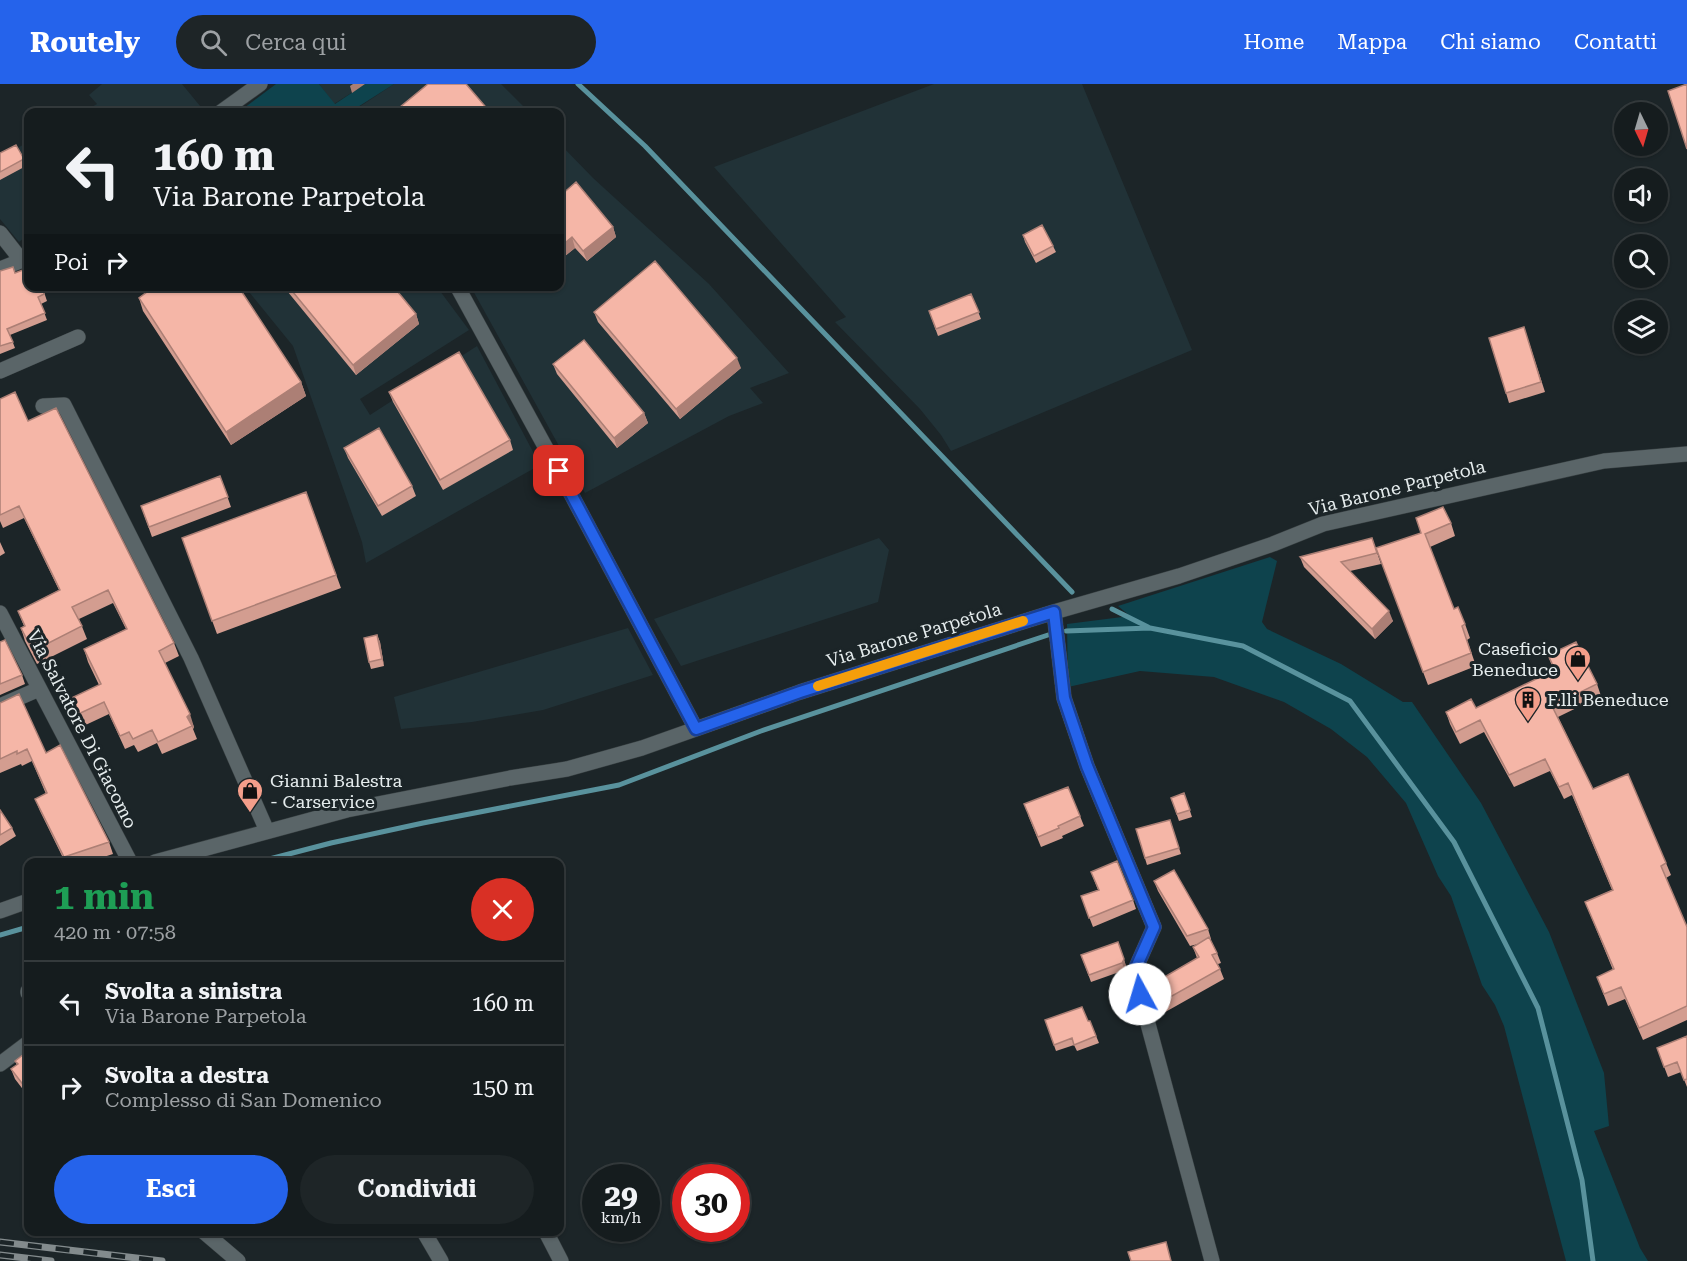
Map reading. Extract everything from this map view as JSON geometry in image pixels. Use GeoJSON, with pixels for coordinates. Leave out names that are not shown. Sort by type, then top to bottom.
{"type":"FeatureCollection","features":[{"type":"Feature","properties":{"kind":"street"},"geometry":{"type":"LineString","coordinates":[[227,108],[260,84]]}},
{"type":"Feature","properties":{"kind":"street"},"geometry":{"type":"LineString","coordinates":[[0,233],[24,259]]}},
{"type":"Feature","properties":{"kind":"street"},"geometry":{"type":"LineString","coordinates":[[0,269],[24,260]]}},
{"type":"Feature","properties":{"kind":"street"},"geometry":{"type":"LineString","coordinates":[[460,291],[696,729]]}},
{"type":"Feature","properties":{"kind":"street"},"geometry":{"type":"LineString","coordinates":[[0,371],[78,337]]}},
{"type":"Feature","properties":{"kind":"street"},"geometry":{"type":"LineString","coordinates":[[43,406],[64,405],[191,658],[267,831]]}},
{"type":"Feature","properties":{"kind":"street","name":"Via Barone Parpetola"},"geometry":{"type":"LineString","coordinates":[[169,858],[386,802],[510,778],[567,770],[642,748],[800,692],[1054,612],[1179,576],[1273,544],[1323,524],[1604,460],[1687,454]]}},
{"type":"Feature","properties":{"kind":"street"},"geometry":{"type":"LineString","coordinates":[[1054,612],[1064,698],[1087,766],[1154,927],[1134,972],[1212,1261]]}},
{"type":"Feature","properties":{"kind":"street","name":"Via Salvatore Di Giacomo"},"geometry":{"type":"LineString","coordinates":[[0,613],[128,858]]}},
{"type":"Feature","properties":{"kind":"street"},"geometry":{"type":"LineString","coordinates":[[0,706],[39,689]]}},
{"type":"Feature","properties":{"kind":"street"},"geometry":{"type":"LineString","coordinates":[[0,911],[24,903]]}},
{"type":"Feature","properties":{"kind":"street"},"geometry":{"type":"LineString","coordinates":[[0,1064],[24,1046]]}},
{"type":"Feature","properties":{"kind":"street"},"geometry":{"type":"LineString","coordinates":[[209,1236],[238,1261]]}},
{"type":"Feature","properties":{"kind":"street"},"geometry":{"type":"LineString","coordinates":[[426,1236],[441,1261]]}},
{"type":"Feature","properties":{"kind":"street"},"geometry":{"type":"LineString","coordinates":[[548,1236],[561,1261]]}},
{"type":"Feature","properties":{"kind":"shaded area"},"geometry":{"type":"Polygon","coordinates":[[[102,84],[182,84],[202,108],[90,108],[97,104],[89,95],[102,84]]]}},
{"type":"Feature","properties":{"kind":"shaded area"},"geometry":{"type":"Polygon","coordinates":[[[276,84],[319,84],[335,104],[365,84],[394,84],[356,108],[244,108],[276,84]]]}},
{"type":"Feature","properties":{"kind":"shaded area"},"geometry":{"type":"Polygon","coordinates":[[[319,84],[365,84],[334,104],[319,84]]]}},
{"type":"Feature","properties":{"kind":"shaded area"},"geometry":{"type":"Polygon","coordinates":[[[394,84],[501,84],[525,108],[358,108],[394,84]]]}},
{"type":"Feature","properties":{"kind":"shaded area"},"geometry":{"type":"Polygon","coordinates":[[[934,84],[1082,84],[1192,350],[951,451],[920,409],[835,322],[846,317],[714,167],[934,84]]]}},
{"type":"Feature","properties":{"kind":"shaded area"},"geometry":{"type":"Polygon","coordinates":[[[24,144],[24,238],[19,242],[0,219],[0,158],[24,144]]]}},
{"type":"Feature","properties":{"kind":"shaded area"},"geometry":{"type":"Polygon","coordinates":[[[564,148],[593,178],[709,284],[789,373],[750,388],[763,403],[729,416],[585,493],[473,291],[564,291],[564,148]]]}},
{"type":"Feature","properties":{"kind":"shaded area"},"geometry":{"type":"Polygon","coordinates":[[[248,291],[440,291],[469,330],[360,399],[370,415],[477,346],[540,465],[366,563],[362,542],[293,346],[248,291]]]}},
{"type":"Feature","properties":{"kind":"shaded area"},"geometry":{"type":"Polygon","coordinates":[[[879,538],[889,550],[878,602],[681,666],[654,619],[879,538]]]}},
{"type":"Feature","properties":{"kind":"shaded area"},"geometry":{"type":"Polygon","coordinates":[[[1270,557],[1277,561],[1262,622],[1267,629],[1341,664],[1403,702],[1412,702],[1481,803],[1549,932],[1604,1073],[1609,1126],[1594,1131],[1640,1248],[1648,1261],[1566,1261],[1504,1026],[1495,1005],[1482,985],[1451,896],[1438,876],[1406,803],[1367,757],[1331,729],[1284,702],[1214,677],[1140,671],[1068,687],[1067,624],[1130,616],[1118,606],[1270,557]]]}},
{"type":"Feature","properties":{"kind":"shaded area"},"geometry":{"type":"Polygon","coordinates":[[[628,628],[653,675],[543,710],[472,722],[401,729],[394,697],[628,628]]]}},
{"type":"Feature","properties":{"kind":"building"},"geometry":{"type":"Polygon","coordinates":[[[428,84],[466,84],[487,108],[399,108],[428,84]]]}},
{"type":"Feature","properties":{"kind":"building"},"geometry":{"type":"Polygon","coordinates":[[[1687,84],[1687,149],[1668,91],[1687,84]]]}},
{"type":"Feature","properties":{"kind":"building"},"geometry":{"type":"Polygon","coordinates":[[[16,145],[24,159],[0,172],[0,153],[16,145]]]}},
{"type":"Feature","properties":{"kind":"building"},"geometry":{"type":"Polygon","coordinates":[[[576,182],[613,227],[583,251],[572,237],[564,244],[564,192],[576,182]]]}},
{"type":"Feature","properties":{"kind":"building"},"geometry":{"type":"Polygon","coordinates":[[[1042,225],[1053,246],[1034,256],[1023,235],[1042,225]]]}},
{"type":"Feature","properties":{"kind":"building"},"geometry":{"type":"Polygon","coordinates":[[[655,261],[737,358],[676,409],[594,312],[655,261]]]}},
{"type":"Feature","properties":{"kind":"building"},"geometry":{"type":"Polygon","coordinates":[[[13,267],[15,273],[24,270],[24,291],[43,291],[44,294],[38,297],[45,313],[7,329],[13,342],[0,346],[0,271],[13,267]]]}},
{"type":"Feature","properties":{"kind":"building"},"geometry":{"type":"Polygon","coordinates":[[[148,291],[241,291],[301,382],[226,432],[139,298],[148,291]]]}},
{"type":"Feature","properties":{"kind":"building"},"geometry":{"type":"Polygon","coordinates":[[[292,291],[397,291],[416,314],[353,365],[292,291]]]}},
{"type":"Feature","properties":{"kind":"building"},"geometry":{"type":"Polygon","coordinates":[[[971,294],[979,312],[936,329],[929,311],[971,294]]]}},
{"type":"Feature","properties":{"kind":"building"},"geometry":{"type":"Polygon","coordinates":[[[1524,327],[1541,382],[1506,393],[1489,338],[1524,327]]]}},
{"type":"Feature","properties":{"kind":"building"},"geometry":{"type":"Polygon","coordinates":[[[584,340],[644,413],[614,438],[553,364],[584,340]]]}},
{"type":"Feature","properties":{"kind":"building"},"geometry":{"type":"Polygon","coordinates":[[[459,352],[510,440],[440,480],[389,392],[459,352]]]}},
{"type":"Feature","properties":{"kind":"building"},"geometry":{"type":"Polygon","coordinates":[[[15,392],[28,421],[56,408],[174,643],[159,651],[190,714],[187,717],[192,726],[158,742],[152,730],[133,739],[129,732],[120,736],[104,702],[72,717],[65,701],[101,684],[84,649],[127,629],[108,590],[72,607],[82,626],[33,651],[21,628],[25,626],[18,611],[60,590],[19,506],[0,515],[0,399],[15,392]]]}},
{"type":"Feature","properties":{"kind":"building"},"geometry":{"type":"Polygon","coordinates":[[[379,428],[412,486],[378,506],[344,448],[379,428]]]}},
{"type":"Feature","properties":{"kind":"building"},"geometry":{"type":"Polygon","coordinates":[[[220,476],[228,497],[149,527],[141,506],[220,476]]]}},
{"type":"Feature","properties":{"kind":"building"},"geometry":{"type":"Polygon","coordinates":[[[306,492],[336,575],[212,621],[182,538],[306,492]]]}},
{"type":"Feature","properties":{"kind":"building"},"geometry":{"type":"Polygon","coordinates":[[[1443,507],[1451,523],[1425,534],[1454,609],[1458,607],[1465,624],[1462,626],[1471,653],[1423,672],[1376,548],[1421,533],[1416,518],[1443,507]]]}},
{"type":"Feature","properties":{"kind":"building"},"geometry":{"type":"Polygon","coordinates":[[[1372,538],[1377,553],[1341,562],[1389,611],[1372,629],[1300,557],[1372,538]]]}},
{"type":"Feature","properties":{"kind":"building"},"geometry":{"type":"Polygon","coordinates":[[[377,635],[382,659],[369,662],[364,638],[377,635]]]}},
{"type":"Feature","properties":{"kind":"building"},"geometry":{"type":"Polygon","coordinates":[[[5,640],[22,675],[0,684],[0,642],[5,640]]]}},
{"type":"Feature","properties":{"kind":"building"},"geometry":{"type":"Polygon","coordinates":[[[1576,642],[1597,684],[1552,706],[1593,789],[1628,774],[1666,863],[1661,866],[1687,927],[1687,1006],[1639,1028],[1621,987],[1604,994],[1597,977],[1614,969],[1585,902],[1613,890],[1568,783],[1559,787],[1545,759],[1509,775],[1480,720],[1456,732],[1446,712],[1471,699],[1476,708],[1555,670],[1548,655],[1576,642]]]}},
{"type":"Feature","properties":{"kind":"building"},"geometry":{"type":"Polygon","coordinates":[[[19,694],[46,753],[60,745],[109,842],[64,857],[35,799],[47,793],[27,749],[0,759],[0,703],[19,694]]]}},
{"type":"Feature","properties":{"kind":"building"},"geometry":{"type":"Polygon","coordinates":[[[1068,787],[1080,816],[1038,837],[1024,804],[1068,787]]]}},
{"type":"Feature","properties":{"kind":"building"},"geometry":{"type":"Polygon","coordinates":[[[1184,793],[1190,810],[1177,814],[1171,798],[1184,793]]]}},
{"type":"Feature","properties":{"kind":"building"},"geometry":{"type":"Polygon","coordinates":[[[0,810],[12,828],[0,835],[0,810]]]}},
{"type":"Feature","properties":{"kind":"building"},"geometry":{"type":"Polygon","coordinates":[[[1170,820],[1179,848],[1145,858],[1136,829],[1170,820]]]}},
{"type":"Feature","properties":{"kind":"building"},"geometry":{"type":"Polygon","coordinates":[[[1117,861],[1133,900],[1089,918],[1081,896],[1099,890],[1091,872],[1117,861]]]}},
{"type":"Feature","properties":{"kind":"building"},"geometry":{"type":"Polygon","coordinates":[[[1174,870],[1208,929],[1187,936],[1154,881],[1174,870]]]}},
{"type":"Feature","properties":{"kind":"building"},"geometry":{"type":"Polygon","coordinates":[[[1209,937],[1217,953],[1212,955],[1220,969],[1156,1005],[1147,987],[1199,957],[1193,947],[1209,937]]]}},
{"type":"Feature","properties":{"kind":"building"},"geometry":{"type":"Polygon","coordinates":[[[1118,942],[1124,959],[1122,963],[1089,975],[1081,955],[1118,942]]]}},
{"type":"Feature","properties":{"kind":"building"},"geometry":{"type":"Polygon","coordinates":[[[1082,1007],[1096,1036],[1074,1045],[1072,1038],[1054,1045],[1045,1020],[1082,1007]]]}},
{"type":"Feature","properties":{"kind":"building"},"geometry":{"type":"Polygon","coordinates":[[[1687,1036],[1687,1079],[1684,1080],[1677,1062],[1664,1067],[1657,1048],[1687,1036]]]}},
{"type":"Feature","properties":{"kind":"building"},"geometry":{"type":"Polygon","coordinates":[[[24,1054],[24,1086],[11,1069],[18,1064],[15,1061],[24,1054]]]}},
{"type":"Feature","properties":{"kind":"building"},"geometry":{"type":"Polygon","coordinates":[[[1166,1242],[1171,1261],[1131,1261],[1128,1252],[1166,1242]]]}},
{"type":"Feature","properties":{"kind":"waterway"},"geometry":{"type":"LineString","coordinates":[[578,84],[645,146],[1072,592]]}},
{"type":"Feature","properties":{"kind":"waterway"},"geometry":{"type":"LineString","coordinates":[[1112,609],[1148,627]]}},
{"type":"Feature","properties":{"kind":"waterway"},"geometry":{"type":"LineString","coordinates":[[1066,631],[1150,628],[1243,646],[1350,701],[1454,842],[1538,1008],[1582,1180],[1593,1261]]}},
{"type":"Feature","properties":{"kind":"waterway"},"geometry":{"type":"LineString","coordinates":[[273,858],[423,823],[619,785],[761,731],[1051,634]]}},
{"type":"Feature","properties":{"kind":"waterway"},"geometry":{"type":"LineString","coordinates":[[0,935],[24,928]]}},
{"type":"Feature","properties":{"kind":"railway"},"geometry":{"type":"LineString","coordinates":[[0,1242],[162,1261]]}},
{"type":"Feature","properties":{"kind":"railway"},"geometry":{"type":"LineString","coordinates":[[0,1255],[51,1261]]}},
{"type":"Feature","properties":{"kind":"slow traffic"},"geometry":{"type":"LineString","coordinates":[[818,686],[1023,621]]}},
{"type":"Feature","properties":{"kind":"place","name":"Caseficio Beneduce"},"geometry":{"type":"Point","coordinates":[1578,682]}},
{"type":"Feature","properties":{"kind":"place","name":"F.lli Beneduce"},"geometry":{"type":"Point","coordinates":[1528,723]}},
{"type":"Feature","properties":{"kind":"place","name":"Gianni Balestra - Carservice"},"geometry":{"type":"Point","coordinates":[250,814]}},
{"type":"Feature","properties":{"kind":"route"},"geometry":{"type":"LineString","coordinates":[[559,471],[696,729],[800,692],[1054,612],[1064,698],[1087,766],[1154,927],[1134,972],[1140,994]]}}]}
